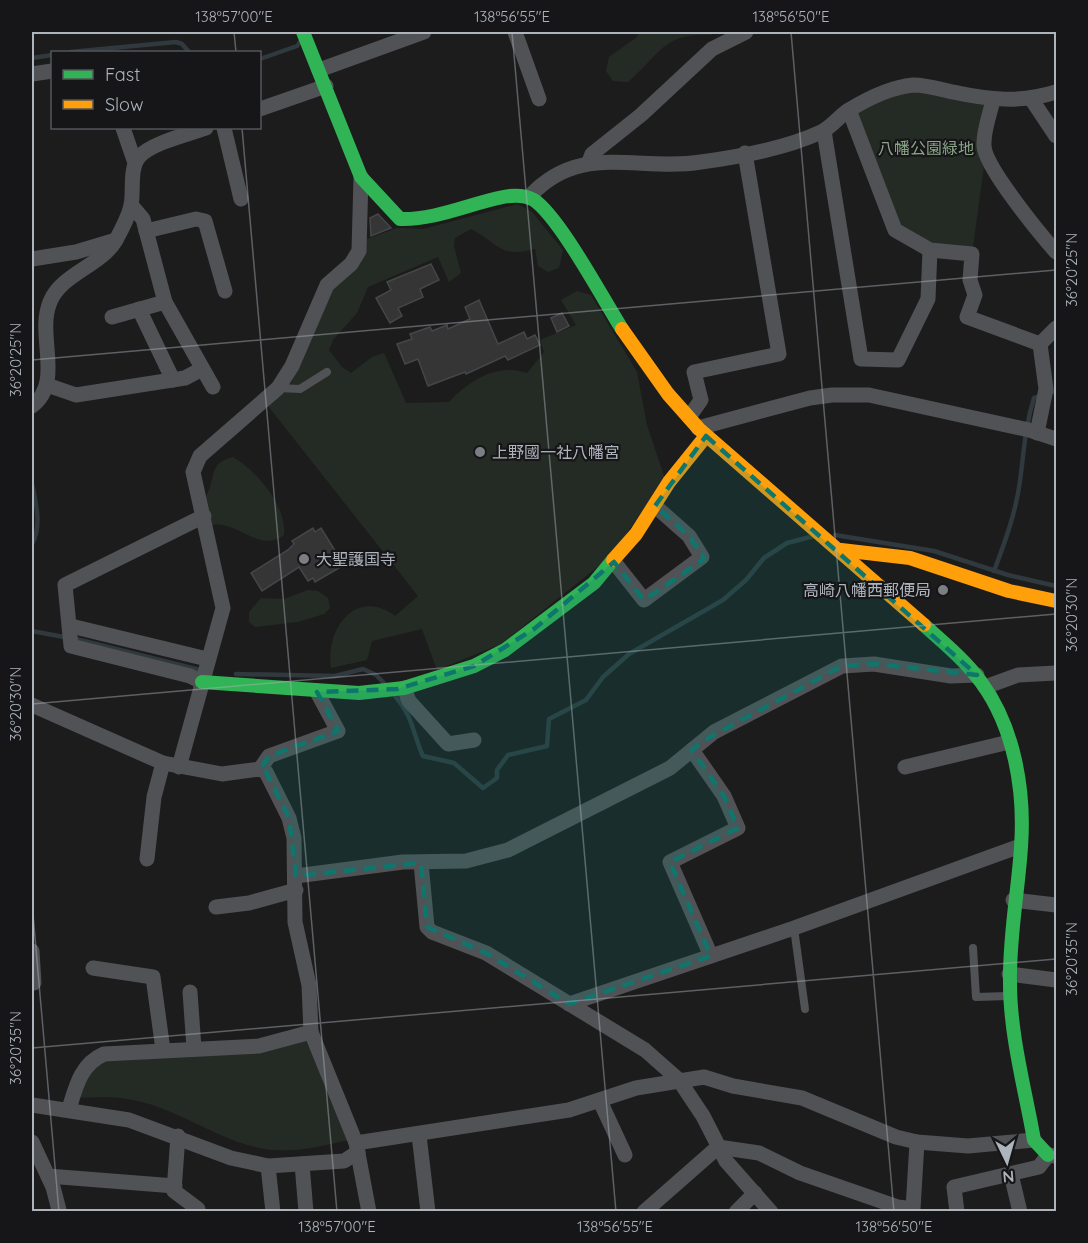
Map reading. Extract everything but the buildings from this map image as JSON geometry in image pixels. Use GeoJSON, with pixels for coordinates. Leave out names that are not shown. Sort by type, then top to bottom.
{"type":"FeatureCollection","features":[{"type":"Feature","properties":{"kind":"street"},"geometry":{"type":"LineString","coordinates":[[303,32],[362,177],[400,219],[423,220],[504,196],[529,197],[540,206],[569,247],[639,355],[698,427],[841,550],[981,681],[1000,716],[1009,742],[1018,783],[1022,822],[1013,900],[1010,996],[1034,1140],[1052,1155],[1039,1167],[954,1187],[957,1212]]}},
{"type":"Feature","properties":{"kind":"street"},"geometry":{"type":"LineString","coordinates":[[319,70],[424,32]]}},
{"type":"Feature","properties":{"kind":"street"},"geometry":{"type":"LineString","coordinates":[[515,32],[539,99]]}},
{"type":"Feature","properties":{"kind":"street"},"geometry":{"type":"LineString","coordinates":[[588,162],[592,154],[641,115],[712,49],[746,32]]}},
{"type":"Feature","properties":{"kind":"street"},"geometry":{"type":"LineString","coordinates":[[32,74],[51,70]]}},
{"type":"Feature","properties":{"kind":"street"},"geometry":{"type":"LineString","coordinates":[[529,197],[540,185],[558,174],[588,162],[677,165],[796,141],[824,131],[849,110],[887,92],[912,85],[993,100],[1032,100],[1056,92]]}},
{"type":"Feature","properties":{"kind":"street"},"geometry":{"type":"LineString","coordinates":[[261,109],[326,86]]}},
{"type":"Feature","properties":{"kind":"street"},"geometry":{"type":"LineString","coordinates":[[993,100],[984,144],[986,158],[1030,223],[1056,252]]}},
{"type":"Feature","properties":{"kind":"street"},"geometry":{"type":"LineString","coordinates":[[1032,100],[1056,136]]}},
{"type":"Feature","properties":{"kind":"street"},"geometry":{"type":"LineString","coordinates":[[849,110],[895,230],[930,250],[972,254],[970,280],[975,295],[967,317],[1040,344]]}},
{"type":"Feature","properties":{"kind":"street"},"geometry":{"type":"LineString","coordinates":[[32,406],[47,385],[46,315],[50,302],[64,285],[108,251],[116,240],[131,205],[135,163],[123,129]]}},
{"type":"Feature","properties":{"kind":"street"},"geometry":{"type":"LineString","coordinates":[[135,163],[151,148],[203,129]]}},
{"type":"Feature","properties":{"kind":"street"},"geometry":{"type":"LineString","coordinates":[[224,129],[241,199]]}},
{"type":"Feature","properties":{"kind":"street"},"geometry":{"type":"LineString","coordinates":[[824,131],[861,358],[898,360],[928,299],[930,250]]}},
{"type":"Feature","properties":{"kind":"street"},"geometry":{"type":"LineString","coordinates":[[204,516],[65,585],[71,626],[71,646],[190,676],[202,682],[317,692],[359,693],[404,687],[474,666],[505,650],[594,583],[614,562],[655,506],[698,427],[700,400],[694,372],[779,354],[745,153]]}},
{"type":"Feature","properties":{"kind":"street"},"geometry":{"type":"LineString","coordinates":[[179,767],[207,659],[223,608],[193,471],[195,464],[200,456],[278,388],[292,366],[327,285],[351,264],[359,251],[362,177]]}},
{"type":"Feature","properties":{"kind":"street"},"geometry":{"type":"LineString","coordinates":[[131,205],[144,219],[165,302],[213,387]]}},
{"type":"Feature","properties":{"kind":"street"},"geometry":{"type":"LineString","coordinates":[[146,231],[196,219],[205,221],[225,291]]}},
{"type":"Feature","properties":{"kind":"street"},"geometry":{"type":"LineString","coordinates":[[32,259],[76,252],[116,240]]}},
{"type":"Feature","properties":{"kind":"street"},"geometry":{"type":"LineString","coordinates":[[112,317],[165,302]]}},
{"type":"Feature","properties":{"kind":"street"},"geometry":{"type":"LineString","coordinates":[[139,309],[173,380]]}},
{"type":"Feature","properties":{"kind":"street"},"geometry":{"type":"LineString","coordinates":[[1040,344],[1056,328]]}},
{"type":"Feature","properties":{"kind":"street"},"geometry":{"type":"LineString","coordinates":[[1037,433],[1046,389],[1040,344]]}},
{"type":"Feature","properties":{"kind":"street"},"geometry":{"type":"LineString","coordinates":[[47,385],[76,394],[185,378],[202,369]]}},
{"type":"Feature","properties":{"kind":"street"},"geometry":{"type":"LineString","coordinates":[[698,427],[796,401],[832,394],[869,395],[1056,439]]}},
{"type":"Feature","properties":{"kind":"street"},"geometry":{"type":"LineString","coordinates":[[614,562],[644,600],[702,557],[689,536],[655,506]]}},
{"type":"Feature","properties":{"kind":"street"},"geometry":{"type":"LineString","coordinates":[[841,550],[910,558],[1009,591],[1056,601]]}},
{"type":"Feature","properties":{"kind":"street"},"geometry":{"type":"LineString","coordinates":[[71,626],[207,659]]}},
{"type":"Feature","properties":{"kind":"street"},"geometry":{"type":"LineString","coordinates":[[216,907],[249,903],[296,883],[404,862],[466,861],[508,850],[670,768],[714,732],[842,666],[874,664],[981,681],[1018,675],[1056,673]]}},
{"type":"Feature","properties":{"kind":"street"},"geometry":{"type":"LineString","coordinates":[[404,687],[409,701],[448,744],[474,740]]}},
{"type":"Feature","properties":{"kind":"street"},"geometry":{"type":"LineString","coordinates":[[260,769],[269,756],[338,731],[317,692]]}},
{"type":"Feature","properties":{"kind":"street"},"geometry":{"type":"LineString","coordinates":[[32,705],[163,763],[222,774],[260,769],[266,772],[289,818],[294,838],[295,922],[309,985],[312,1032],[357,1148],[369,1212]]}},
{"type":"Feature","properties":{"kind":"street"},"geometry":{"type":"LineString","coordinates":[[904,767],[1009,742]]}},
{"type":"Feature","properties":{"kind":"street"},"geometry":{"type":"LineString","coordinates":[[693,750],[724,796],[738,828],[670,862],[711,956]]}},
{"type":"Feature","properties":{"kind":"street"},"geometry":{"type":"LineString","coordinates":[[147,859],[154,797],[163,763]]}},
{"type":"Feature","properties":{"kind":"street"},"geometry":{"type":"LineString","coordinates":[[569,1004],[794,928],[1020,846]]}},
{"type":"Feature","properties":{"kind":"street"},"geometry":{"type":"LineString","coordinates":[[421,863],[428,927],[432,932],[486,952],[645,1050],[679,1080],[703,1116],[726,1161],[771,1212]]}},
{"type":"Feature","properties":{"kind":"street"},"geometry":{"type":"LineString","coordinates":[[1013,900],[1056,905]]}},
{"type":"Feature","properties":{"kind":"street"},"geometry":{"type":"LineString","coordinates":[[32,953],[34,983]]}},
{"type":"Feature","properties":{"kind":"street"},"geometry":{"type":"LineString","coordinates":[[93,968],[153,977],[163,1050]]}},
{"type":"Feature","properties":{"kind":"street"},"geometry":{"type":"LineString","coordinates":[[1009,974],[1056,980]]}},
{"type":"Feature","properties":{"kind":"street"},"geometry":{"type":"LineString","coordinates":[[190,992],[194,1048]]}},
{"type":"Feature","properties":{"kind":"street"},"geometry":{"type":"LineString","coordinates":[[69,1109],[80,1074],[95,1058],[113,1053],[259,1046],[312,1032]]}},
{"type":"Feature","properties":{"kind":"street"},"geometry":{"type":"LineString","coordinates":[[32,1105],[129,1120],[178,1136],[231,1158],[268,1166],[344,1161],[357,1148],[419,1135],[569,1110],[636,1088],[704,1077],[733,1086],[802,1098],[896,1137],[917,1142],[968,1146],[1034,1140]]}},
{"type":"Feature","properties":{"kind":"street"},"geometry":{"type":"LineString","coordinates":[[600,1101],[625,1155]]}},
{"type":"Feature","properties":{"kind":"street"},"geometry":{"type":"LineString","coordinates":[[419,1135],[428,1212]]}},
{"type":"Feature","properties":{"kind":"street"},"geometry":{"type":"LineString","coordinates":[[178,1136],[174,1191],[198,1209]]}},
{"type":"Feature","properties":{"kind":"street"},"geometry":{"type":"LineString","coordinates":[[32,1142],[36,1161],[48,1176],[59,1210]]}},
{"type":"Feature","properties":{"kind":"street"},"geometry":{"type":"LineString","coordinates":[[718,1147],[759,1153],[800,1173],[898,1207],[913,1209],[917,1142]]}},
{"type":"Feature","properties":{"kind":"street"},"geometry":{"type":"LineString","coordinates":[[649,1210],[718,1147]]}},
{"type":"Feature","properties":{"kind":"street"},"geometry":{"type":"LineString","coordinates":[[302,1164],[306,1212]]}},
{"type":"Feature","properties":{"kind":"street"},"geometry":{"type":"LineString","coordinates":[[268,1166],[273,1212]]}},
{"type":"Feature","properties":{"kind":"street"},"geometry":{"type":"LineString","coordinates":[[1011,1174],[1020,1212]]}},
{"type":"Feature","properties":{"kind":"street"},"geometry":{"type":"LineString","coordinates":[[48,1176],[175,1186]]}},
{"type":"Feature","properties":{"kind":"street"},"geometry":{"type":"LineString","coordinates":[[736,1212],[755,1193]]}},
{"type":"Feature","properties":{"kind":"lane"},"geometry":{"type":"LineString","coordinates":[[278,388],[300,389],[327,372]]}},
{"type":"Feature","properties":{"kind":"lane"},"geometry":{"type":"LineString","coordinates":[[794,928],[805,1009]]}},
{"type":"Feature","properties":{"kind":"lane"},"geometry":{"type":"LineString","coordinates":[[973,948],[976,997],[1010,996]]}},
{"type":"Feature","properties":{"kind":"highlighted area"},"geometry":{"type":"Polygon","coordinates":[[[706,436],[977,675],[874,664],[842,666],[703,741],[692,750],[724,796],[738,828],[670,862],[711,956],[569,1004],[486,953],[427,927],[421,863],[296,876],[289,818],[266,772],[260,769],[269,756],[338,731],[317,692],[397,689],[474,666],[534,629],[614,562],[644,600],[704,559],[689,536],[655,506],[706,436]]]}},
{"type":"Feature","properties":{"kind":"green space"},"geometry":{"type":"Polygon","coordinates":[[[639,32],[716,32],[711,35],[695,35],[672,41],[655,54],[628,82],[613,81],[606,71],[609,57],[637,37],[639,32]]]}},
{"type":"Feature","properties":{"kind":"green space","name":"八幡公園緑地"},"geometry":{"type":"Polygon","coordinates":[[[899,88],[993,100],[972,254],[930,250],[895,230],[849,110],[899,88]]]}},
{"type":"Feature","properties":{"kind":"green space","name":"上野國一社八幡宮"},"geometry":{"type":"Polygon","coordinates":[[[518,204],[532,212],[563,250],[559,268],[548,272],[538,266],[535,249],[523,252],[506,250],[471,229],[455,238],[454,246],[461,273],[449,282],[438,257],[368,287],[357,313],[333,340],[329,350],[342,367],[351,373],[372,357],[384,353],[406,403],[449,402],[475,381],[495,372],[516,370],[527,373],[544,352],[540,340],[576,325],[561,300],[577,291],[591,295],[637,372],[647,425],[665,479],[610,557],[501,644],[437,670],[422,629],[372,641],[367,660],[331,668],[330,653],[333,639],[346,616],[356,609],[368,606],[381,608],[395,616],[418,596],[268,406],[291,383],[329,294],[362,254],[367,239],[397,228],[423,229],[518,204]]]}},
{"type":"Feature","properties":{"kind":"green space"},"geometry":{"type":"Polygon","coordinates":[[[233,457],[252,471],[269,490],[281,513],[284,535],[275,540],[266,541],[230,527],[212,525],[205,498],[219,463],[233,457]]]}},
{"type":"Feature","properties":{"kind":"green space"},"geometry":{"type":"Polygon","coordinates":[[[308,590],[318,591],[328,598],[330,608],[324,614],[298,622],[255,627],[249,622],[249,612],[261,598],[284,599],[308,590]]]}},
{"type":"Feature","properties":{"kind":"green space"},"geometry":{"type":"Polygon","coordinates":[[[309,1039],[349,1140],[313,1148],[276,1150],[238,1142],[146,1103],[115,1098],[76,1098],[96,1061],[309,1039]]]}},
{"type":"Feature","properties":{"kind":"waterway"},"geometry":{"type":"LineString","coordinates":[[81,51],[176,42],[182,44],[188,51]]}},
{"type":"Feature","properties":{"kind":"waterway"},"geometry":{"type":"LineString","coordinates":[[261,59],[297,46],[300,42]]}},
{"type":"Feature","properties":{"kind":"waterway"},"geometry":{"type":"LineString","coordinates":[[32,58],[51,55]]}},
{"type":"Feature","properties":{"kind":"waterway"},"geometry":{"type":"LineString","coordinates":[[994,571],[1016,504],[1034,398],[1056,391]]}},
{"type":"Feature","properties":{"kind":"waterway"},"geometry":{"type":"LineString","coordinates":[[32,484],[37,522],[32,544]]}},
{"type":"Feature","properties":{"kind":"waterway"},"geometry":{"type":"LineString","coordinates":[[835,535],[934,551],[1008,575],[1056,586]]}},
{"type":"Feature","properties":{"kind":"waterway"},"geometry":{"type":"LineString","coordinates":[[395,696],[409,718],[423,756],[454,763],[483,788],[497,778],[497,770],[508,755],[547,746],[549,719],[586,700],[603,677],[629,654],[723,600],[746,580],[764,558],[787,543],[814,536]]}},
{"type":"Feature","properties":{"kind":"waterway"},"geometry":{"type":"LineString","coordinates":[[32,631],[80,640],[204,671]]}},
{"type":"Feature","properties":{"kind":"waterway"},"geometry":{"type":"LineString","coordinates":[[236,674],[335,676],[363,669],[376,675],[384,683]]}},
{"type":"Feature","properties":{"kind":"traffic: fast"},"geometry":{"type":"LineString","coordinates":[[303,32],[361,177],[400,219],[426,217],[507,196],[530,198],[544,209],[568,241],[622,329]]}},
{"type":"Feature","properties":{"kind":"traffic: fast"},"geometry":{"type":"LineString","coordinates":[[202,682],[359,693],[404,688],[474,666],[505,650],[594,583],[613,560]]}},
{"type":"Feature","properties":{"kind":"traffic: fast"},"geometry":{"type":"LineString","coordinates":[[924,625],[961,659],[981,682],[1002,719],[1015,761],[1022,826],[1011,949],[1011,1003],[1015,1042],[1034,1140],[1048,1155]]}},
{"type":"Feature","properties":{"kind":"traffic: slow"},"geometry":{"type":"LineString","coordinates":[[622,329],[668,394],[699,429],[924,625]]}},
{"type":"Feature","properties":{"kind":"traffic: slow"},"geometry":{"type":"LineString","coordinates":[[613,560],[636,534],[669,482],[706,436]]}},
{"type":"Feature","properties":{"kind":"traffic: slow"},"geometry":{"type":"LineString","coordinates":[[841,550],[910,558],[1009,591],[1056,601]]}},
{"type":"Feature","properties":{"kind":"place","name":"上野國一社八幡宮"},"geometry":{"type":"Point","coordinates":[480,452]}},
{"type":"Feature","properties":{"kind":"place","name":"大聖護国寺"},"geometry":{"type":"Point","coordinates":[304,559]}},
{"type":"Feature","properties":{"kind":"place","name":"高崎八幡西郵便局"},"geometry":{"type":"Point","coordinates":[943,590]}}]}
